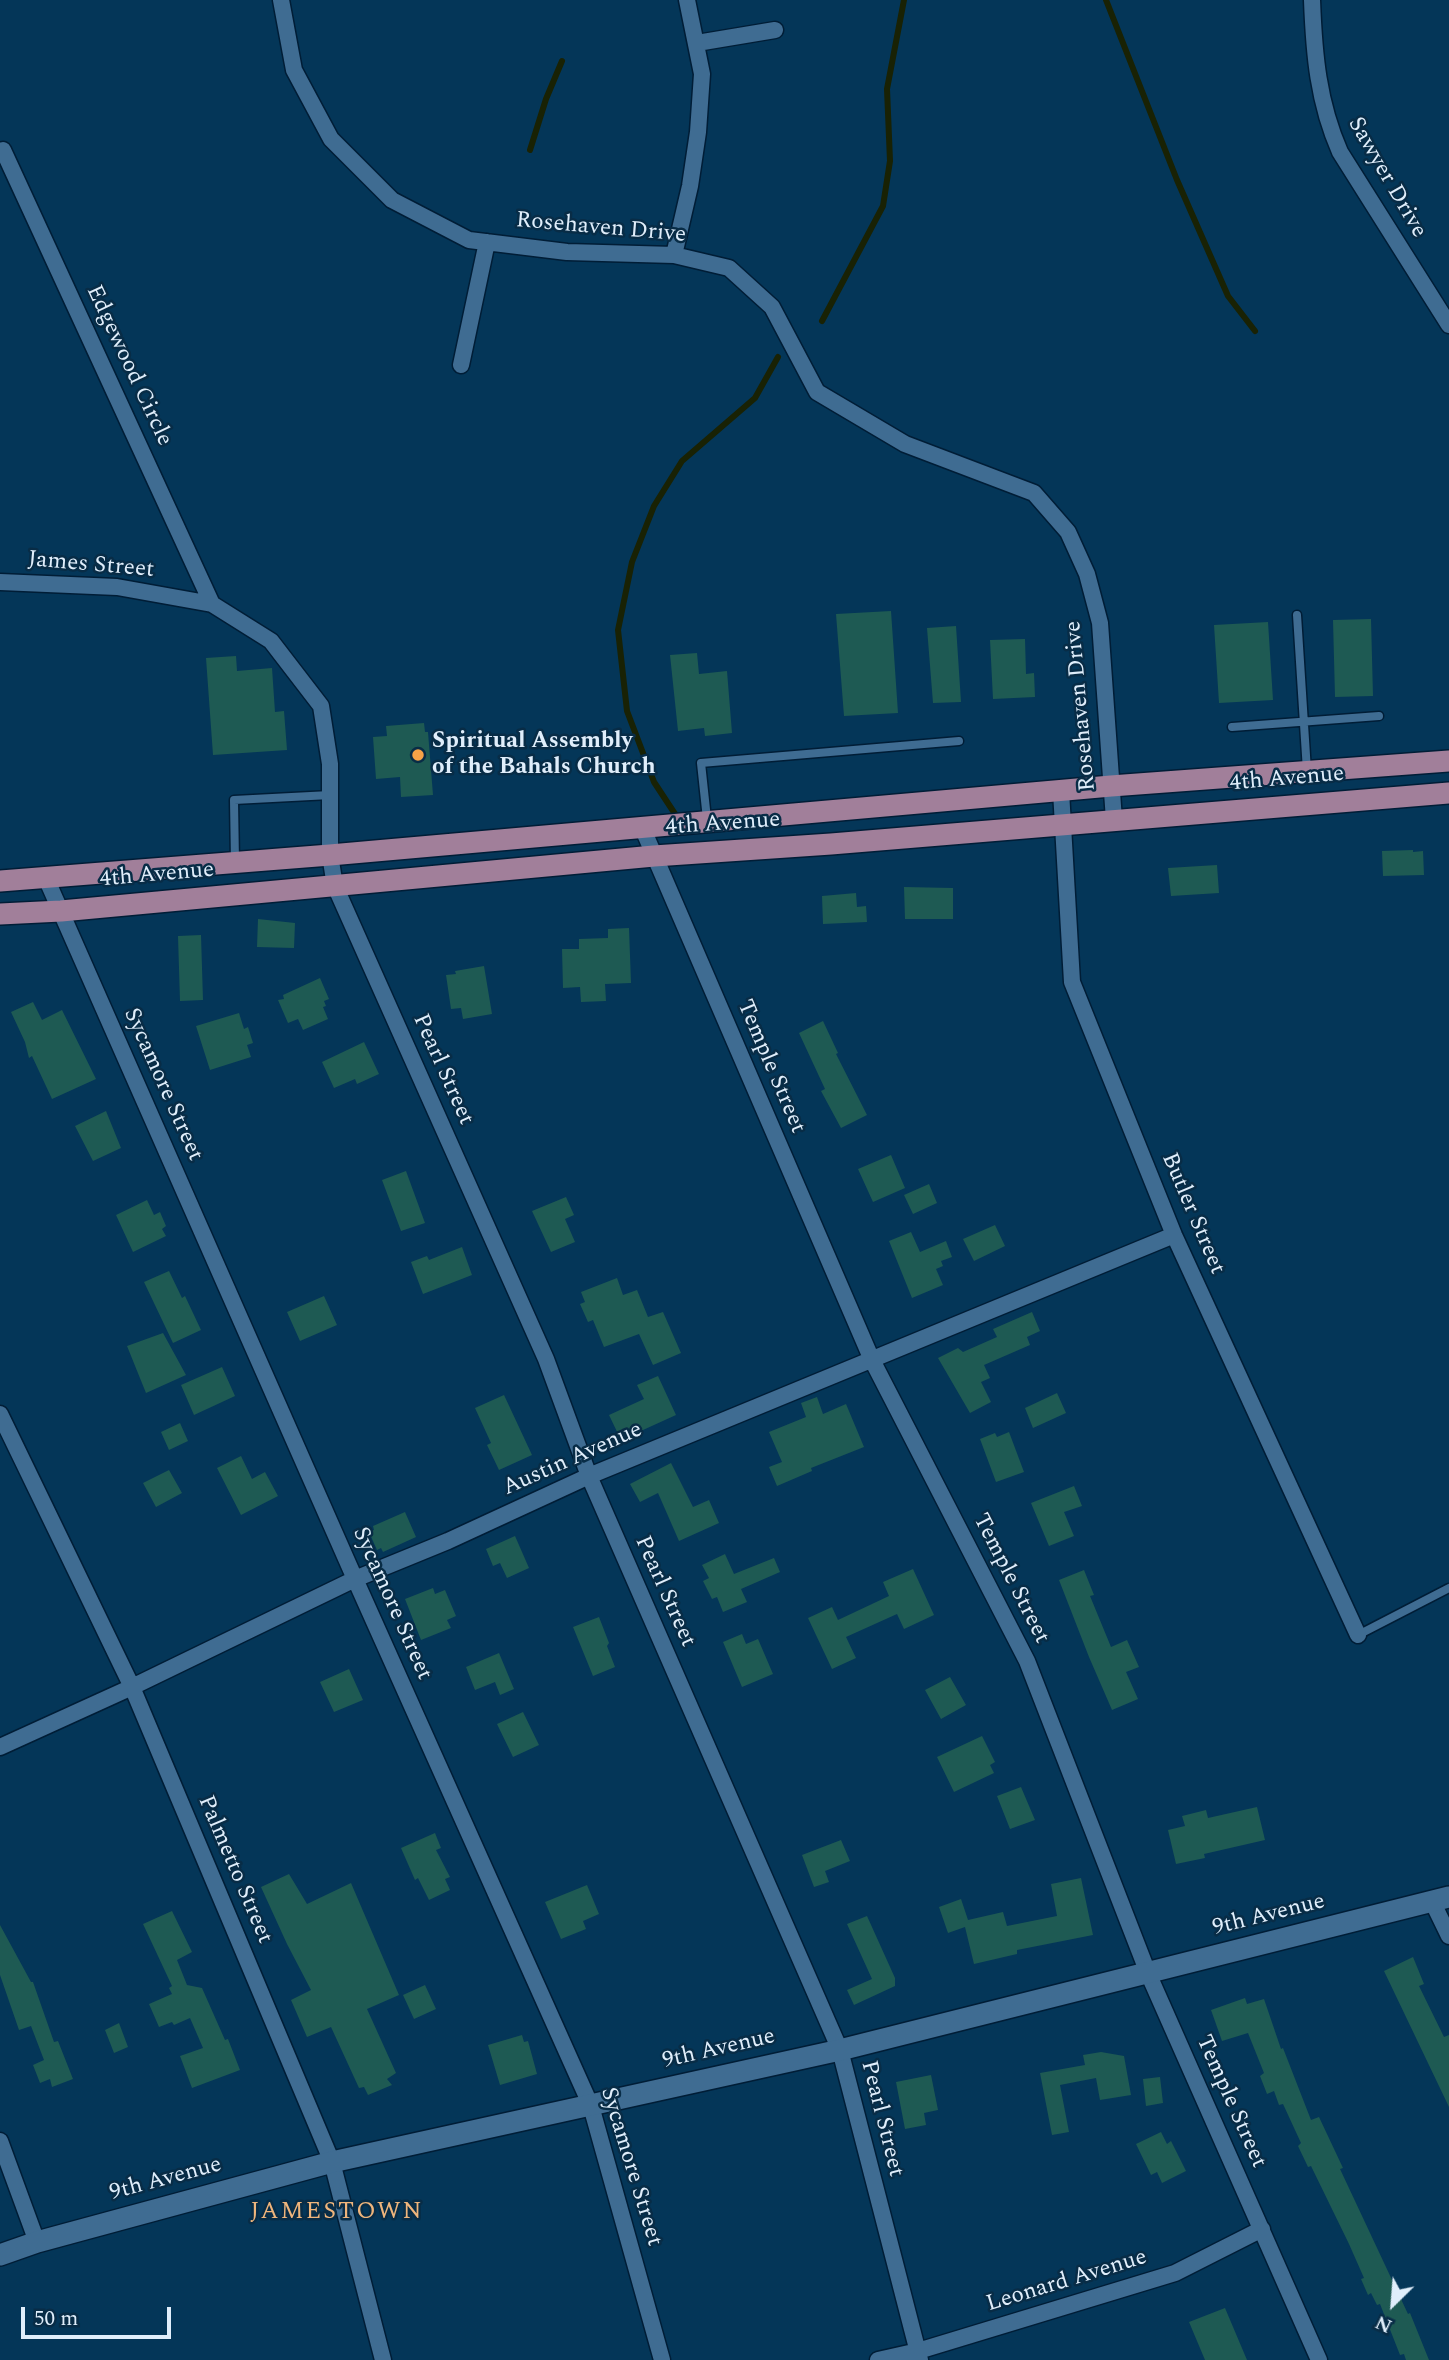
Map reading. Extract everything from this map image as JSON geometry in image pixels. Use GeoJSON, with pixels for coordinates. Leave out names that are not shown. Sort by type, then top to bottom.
{"type":"FeatureCollection","features":[{"type":"Feature","properties":{"kind":"main road","name":"4th Avenue"},"geometry":{"type":"LineString","coordinates":[[0,881],[330,855],[1111,786],[1449,761]]}},
{"type":"Feature","properties":{"kind":"main road","name":"4th Avenue"},"geometry":{"type":"LineString","coordinates":[[0,914],[61,911],[654,856],[1449,793]]}},
{"type":"Feature","properties":{"kind":"street","name":"Rosehaven Drive"},"geometry":{"type":"LineString","coordinates":[[281,0],[294,70],[331,139],[393,200],[469,240],[567,252],[674,255],[729,268],[772,307],[817,392],[905,444],[1034,493],[1068,532],[1087,574],[1100,623],[1114,820]]}},
{"type":"Feature","properties":{"kind":"street"},"geometry":{"type":"LineString","coordinates":[[674,255],[690,186],[698,132],[702,74],[687,0]]}},
{"type":"Feature","properties":{"kind":"street","name":"Sawyer Drive"},"geometry":{"type":"LineString","coordinates":[[1312,0],[1314,57],[1327,124],[1340,152],[1449,325]]}},
{"type":"Feature","properties":{"kind":"street"},"geometry":{"type":"LineString","coordinates":[[697,43],[775,30]]}},
{"type":"Feature","properties":{"kind":"street","name":"Edgewood Circle"},"geometry":{"type":"LineString","coordinates":[[0,151],[3,150],[212,604]]}},
{"type":"Feature","properties":{"kind":"street"},"geometry":{"type":"LineString","coordinates":[[461,365],[487,242]]}},
{"type":"Feature","properties":{"kind":"street","name":"James Street"},"geometry":{"type":"LineString","coordinates":[[0,582],[117,587],[212,604],[271,642],[321,706],[330,764],[330,855]]}},
{"type":"Feature","properties":{"kind":"street","name":"Butler Street"},"geometry":{"type":"LineString","coordinates":[[1060,791],[1072,982],[1174,1235],[1358,1636]]}},
{"type":"Feature","properties":{"kind":"street","name":"Temple Street"},"geometry":{"type":"LineString","coordinates":[[642,827],[872,1360],[1027,1661],[1148,1973],[1319,2360]]}},
{"type":"Feature","properties":{"kind":"street","name":"Pearl Street"},"geometry":{"type":"LineString","coordinates":[[330,855],[335,886],[546,1359],[589,1476],[840,2050],[919,2356]]}},
{"type":"Feature","properties":{"kind":"street","name":"Sycamore Street"},"geometry":{"type":"LineString","coordinates":[[46,878],[591,2106],[662,2360]]}},
{"type":"Feature","properties":{"kind":"street","name":"Austin Avenue"},"geometry":{"type":"LineString","coordinates":[[0,1747],[132,1687],[355,1579],[448,1541],[589,1476],[1174,1235]]}},
{"type":"Feature","properties":{"kind":"street","name":"Palmetto Street"},"geometry":{"type":"LineString","coordinates":[[0,1414],[132,1687],[332,2162],[383,2360]]}},
{"type":"Feature","properties":{"kind":"street"},"geometry":{"type":"LineString","coordinates":[[1441,1899],[1449,1936]]}},
{"type":"Feature","properties":{"kind":"street","name":"9th Avenue"},"geometry":{"type":"LineString","coordinates":[[0,2255],[37,2242],[332,2162],[840,2050],[1441,1899]]}},
{"type":"Feature","properties":{"kind":"street"},"geometry":{"type":"LineString","coordinates":[[0,2141],[37,2242]]}},
{"type":"Feature","properties":{"kind":"street","name":"Leonard Avenue"},"geometry":{"type":"LineString","coordinates":[[878,2360],[919,2356],[1175,2273],[1262,2229]]}},
{"type":"Feature","properties":{"kind":"lane"},"geometry":{"type":"LineString","coordinates":[[1297,615],[1307,771]]}},
{"type":"Feature","properties":{"kind":"lane"},"geometry":{"type":"LineString","coordinates":[[1232,727],[1379,716]]}},
{"type":"Feature","properties":{"kind":"lane"},"geometry":{"type":"LineString","coordinates":[[707,821],[702,762],[959,741]]}},
{"type":"Feature","properties":{"kind":"lane"},"geometry":{"type":"LineString","coordinates":[[235,863],[234,800],[330,795]]}},
{"type":"Feature","properties":{"kind":"lane"},"geometry":{"type":"LineString","coordinates":[[1358,1636],[1449,1588]]}},
{"type":"Feature","properties":{"kind":"building"},"geometry":{"type":"Polygon","coordinates":[[[891,611],[898,713],[844,716],[836,614],[891,611]]]}},
{"type":"Feature","properties":{"kind":"building"},"geometry":{"type":"Polygon","coordinates":[[[1371,619],[1373,696],[1335,697],[1333,620],[1371,619]]]}},
{"type":"Feature","properties":{"kind":"building"},"geometry":{"type":"Polygon","coordinates":[[[1268,622],[1273,700],[1219,703],[1214,625],[1268,622]]]}},
{"type":"Feature","properties":{"kind":"building"},"geometry":{"type":"Polygon","coordinates":[[[956,626],[961,702],[933,703],[927,628],[956,626]]]}},
{"type":"Feature","properties":{"kind":"building"},"geometry":{"type":"Polygon","coordinates":[[[1025,639],[1026,674],[1034,673],[1035,697],[993,699],[990,640],[1025,639]]]}},
{"type":"Feature","properties":{"kind":"building"},"geometry":{"type":"Polygon","coordinates":[[[697,653],[699,674],[727,671],[732,733],[705,736],[704,728],[678,731],[670,655],[697,653]]]}},
{"type":"Feature","properties":{"kind":"building"},"geometry":{"type":"Polygon","coordinates":[[[236,656],[237,671],[272,668],[275,712],[284,711],[287,750],[213,755],[206,658],[236,656]]]}},
{"type":"Feature","properties":{"kind":"building"},"geometry":{"type":"Polygon","coordinates":[[[424,723],[425,732],[428,732],[433,795],[401,797],[400,777],[376,779],[373,737],[387,736],[386,726],[424,723]]]}},
{"type":"Feature","properties":{"kind":"building"},"geometry":{"type":"Polygon","coordinates":[[[1382,851],[1423,851],[1424,875],[1383,876],[1382,851]]]}},
{"type":"Feature","properties":{"kind":"building"},"geometry":{"type":"Polygon","coordinates":[[[1217,865],[1219,893],[1171,896],[1168,868],[1217,865]]]}},
{"type":"Feature","properties":{"kind":"building"},"geometry":{"type":"Polygon","coordinates":[[[904,887],[953,888],[953,919],[905,919],[904,887]]]}},
{"type":"Feature","properties":{"kind":"building"},"geometry":{"type":"Polygon","coordinates":[[[856,893],[857,907],[866,906],[867,922],[823,924],[822,896],[856,893]]]}},
{"type":"Feature","properties":{"kind":"building"},"geometry":{"type":"Polygon","coordinates":[[[258,919],[295,923],[294,948],[257,947],[258,919]]]}},
{"type":"Feature","properties":{"kind":"building"},"geometry":{"type":"Polygon","coordinates":[[[629,928],[631,983],[605,984],[606,1001],[581,1002],[580,987],[563,988],[562,949],[579,949],[579,939],[608,938],[608,929],[629,928]]]}},
{"type":"Feature","properties":{"kind":"building"},"geometry":{"type":"Polygon","coordinates":[[[201,935],[203,1000],[180,1001],[178,936],[201,935]]]}},
{"type":"Feature","properties":{"kind":"building"},"geometry":{"type":"Polygon","coordinates":[[[484,966],[492,1014],[463,1019],[461,1008],[451,1009],[446,975],[484,966]]]}},
{"type":"Feature","properties":{"kind":"building"},"geometry":{"type":"Polygon","coordinates":[[[320,978],[329,999],[324,1001],[326,1006],[323,1007],[328,1019],[303,1030],[298,1019],[288,1023],[278,1000],[284,999],[283,995],[320,978]]]}},
{"type":"Feature","properties":{"kind":"building"},"geometry":{"type":"Polygon","coordinates":[[[33,1002],[42,1020],[62,1010],[96,1079],[52,1099],[32,1056],[29,1058],[25,1042],[11,1012],[33,1002]]]}},
{"type":"Feature","properties":{"kind":"building"},"geometry":{"type":"Polygon","coordinates":[[[239,1013],[244,1029],[248,1027],[253,1043],[247,1045],[251,1057],[210,1070],[196,1026],[239,1013]]]}},
{"type":"Feature","properties":{"kind":"building"},"geometry":{"type":"Polygon","coordinates":[[[823,1021],[838,1053],[836,1054],[867,1115],[841,1128],[821,1091],[825,1089],[799,1033],[823,1021]]]}},
{"type":"Feature","properties":{"kind":"building"},"geometry":{"type":"Polygon","coordinates":[[[364,1042],[379,1074],[357,1084],[355,1079],[334,1088],[322,1062],[364,1042]]]}},
{"type":"Feature","properties":{"kind":"building"},"geometry":{"type":"Polygon","coordinates":[[[106,1111],[121,1148],[93,1161],[75,1126],[106,1111]]]}},
{"type":"Feature","properties":{"kind":"building"},"geometry":{"type":"Polygon","coordinates":[[[891,1155],[905,1188],[873,1202],[858,1169],[891,1155]]]}},
{"type":"Feature","properties":{"kind":"building"},"geometry":{"type":"Polygon","coordinates":[[[406,1171],[425,1223],[401,1231],[382,1180],[406,1171]]]}},
{"type":"Feature","properties":{"kind":"building"},"geometry":{"type":"Polygon","coordinates":[[[929,1184],[937,1203],[913,1214],[904,1195],[929,1184]]]}},
{"type":"Feature","properties":{"kind":"building"},"geometry":{"type":"Polygon","coordinates":[[[566,1197],[574,1215],[565,1219],[575,1242],[551,1252],[532,1211],[566,1197]]]}},
{"type":"Feature","properties":{"kind":"building"},"geometry":{"type":"Polygon","coordinates":[[[147,1200],[154,1215],[160,1212],[166,1226],[162,1229],[166,1236],[133,1252],[116,1215],[147,1200]]]}},
{"type":"Feature","properties":{"kind":"building"},"geometry":{"type":"Polygon","coordinates":[[[995,1225],[1005,1246],[974,1261],[963,1239],[995,1225]]]}},
{"type":"Feature","properties":{"kind":"building"},"geometry":{"type":"Polygon","coordinates":[[[911,1232],[920,1252],[946,1241],[952,1257],[941,1261],[943,1266],[936,1269],[943,1285],[912,1298],[889,1241],[911,1232]]]}},
{"type":"Feature","properties":{"kind":"building"},"geometry":{"type":"Polygon","coordinates":[[[462,1247],[472,1275],[423,1294],[411,1262],[427,1256],[429,1260],[462,1247]]]}},
{"type":"Feature","properties":{"kind":"building"},"geometry":{"type":"Polygon","coordinates":[[[169,1271],[182,1298],[185,1296],[201,1330],[173,1343],[144,1282],[169,1271]]]}},
{"type":"Feature","properties":{"kind":"building"},"geometry":{"type":"Polygon","coordinates":[[[617,1278],[623,1295],[637,1290],[648,1317],[663,1312],[681,1353],[653,1365],[639,1334],[604,1347],[593,1320],[588,1322],[580,1304],[585,1302],[581,1292],[617,1278]]]}},
{"type":"Feature","properties":{"kind":"building"},"geometry":{"type":"Polygon","coordinates":[[[324,1296],[337,1325],[300,1341],[287,1312],[324,1296]]]}},
{"type":"Feature","properties":{"kind":"building"},"geometry":{"type":"Polygon","coordinates":[[[1032,1312],[1040,1331],[1027,1337],[1030,1345],[984,1365],[990,1378],[981,1382],[991,1402],[970,1413],[938,1358],[958,1348],[963,1352],[997,1337],[993,1329],[1032,1312]]]}},
{"type":"Feature","properties":{"kind":"building"},"geometry":{"type":"Polygon","coordinates":[[[163,1333],[186,1375],[146,1393],[127,1346],[163,1333]]]}},
{"type":"Feature","properties":{"kind":"building"},"geometry":{"type":"Polygon","coordinates":[[[222,1367],[235,1396],[194,1415],[181,1385],[222,1367]]]}},
{"type":"Feature","properties":{"kind":"building"},"geometry":{"type":"Polygon","coordinates":[[[658,1376],[676,1415],[621,1440],[609,1415],[644,1399],[637,1385],[658,1376]]]}},
{"type":"Feature","properties":{"kind":"building"},"geometry":{"type":"Polygon","coordinates":[[[1057,1393],[1066,1413],[1033,1428],[1025,1408],[1057,1393]]]}},
{"type":"Feature","properties":{"kind":"building"},"geometry":{"type":"Polygon","coordinates":[[[504,1395],[532,1455],[499,1470],[487,1445],[491,1443],[475,1408],[504,1395]]]}},
{"type":"Feature","properties":{"kind":"building"},"geometry":{"type":"Polygon","coordinates":[[[817,1397],[823,1414],[846,1404],[864,1447],[811,1468],[812,1471],[777,1486],[769,1467],[782,1462],[769,1432],[806,1417],[801,1403],[817,1397]]]}},
{"type":"Feature","properties":{"kind":"building"},"geometry":{"type":"Polygon","coordinates":[[[180,1423],[188,1441],[169,1450],[161,1432],[180,1423]]]}},
{"type":"Feature","properties":{"kind":"building"},"geometry":{"type":"Polygon","coordinates":[[[1009,1432],[1024,1472],[996,1482],[980,1439],[995,1433],[997,1437],[1009,1432]]]}},
{"type":"Feature","properties":{"kind":"building"},"geometry":{"type":"Polygon","coordinates":[[[241,1456],[252,1479],[265,1472],[278,1496],[241,1515],[217,1468],[241,1456]]]}},
{"type":"Feature","properties":{"kind":"building"},"geometry":{"type":"Polygon","coordinates":[[[671,1463],[693,1507],[709,1500],[719,1523],[679,1541],[658,1493],[640,1502],[630,1484],[671,1463]]]}},
{"type":"Feature","properties":{"kind":"building"},"geometry":{"type":"Polygon","coordinates":[[[169,1470],[182,1493],[156,1507],[143,1483],[169,1470]]]}},
{"type":"Feature","properties":{"kind":"building"},"geometry":{"type":"Polygon","coordinates":[[[1074,1486],[1082,1506],[1064,1512],[1074,1536],[1049,1546],[1031,1503],[1074,1486]]]}},
{"type":"Feature","properties":{"kind":"building"},"geometry":{"type":"Polygon","coordinates":[[[405,1512],[416,1537],[383,1552],[381,1548],[377,1550],[369,1532],[374,1530],[373,1526],[405,1512]]]}},
{"type":"Feature","properties":{"kind":"building"},"geometry":{"type":"Polygon","coordinates":[[[515,1536],[529,1568],[507,1578],[500,1563],[493,1566],[486,1549],[515,1536]]]}},
{"type":"Feature","properties":{"kind":"building"},"geometry":{"type":"Polygon","coordinates":[[[725,1554],[734,1574],[774,1558],[780,1572],[741,1589],[747,1602],[723,1612],[717,1597],[712,1599],[703,1581],[709,1578],[702,1565],[725,1554]]]}},
{"type":"Feature","properties":{"kind":"building"},"geometry":{"type":"Polygon","coordinates":[[[913,1569],[934,1615],[904,1629],[897,1614],[846,1637],[856,1658],[832,1669],[808,1618],[832,1607],[838,1620],[889,1596],[883,1582],[913,1569]]]}},
{"type":"Feature","properties":{"kind":"building"},"geometry":{"type":"Polygon","coordinates":[[[1084,1570],[1094,1595],[1090,1596],[1111,1647],[1127,1640],[1139,1667],[1126,1672],[1138,1699],[1112,1710],[1059,1580],[1084,1570]]]}},
{"type":"Feature","properties":{"kind":"building"},"geometry":{"type":"Polygon","coordinates":[[[433,1588],[435,1594],[445,1590],[456,1616],[447,1620],[451,1628],[421,1640],[405,1599],[433,1588]]]}},
{"type":"Feature","properties":{"kind":"building"},"geometry":{"type":"Polygon","coordinates":[[[599,1617],[615,1667],[593,1676],[573,1627],[599,1617]]]}},
{"type":"Feature","properties":{"kind":"building"},"geometry":{"type":"Polygon","coordinates":[[[742,1634],[746,1644],[758,1639],[773,1674],[742,1687],[723,1642],[742,1634]]]}},
{"type":"Feature","properties":{"kind":"building"},"geometry":{"type":"Polygon","coordinates":[[[499,1653],[514,1689],[500,1695],[495,1682],[475,1690],[466,1667],[499,1653]]]}},
{"type":"Feature","properties":{"kind":"building"},"geometry":{"type":"Polygon","coordinates":[[[349,1669],[363,1700],[334,1712],[320,1682],[349,1669]]]}},
{"type":"Feature","properties":{"kind":"building"},"geometry":{"type":"Polygon","coordinates":[[[950,1677],[966,1705],[941,1719],[925,1690],[950,1677]]]}},
{"type":"Feature","properties":{"kind":"building"},"geometry":{"type":"Polygon","coordinates":[[[523,1712],[539,1745],[513,1757],[497,1724],[523,1712]]]}},
{"type":"Feature","properties":{"kind":"building"},"geometry":{"type":"Polygon","coordinates":[[[982,1736],[995,1762],[990,1765],[994,1773],[954,1792],[937,1757],[982,1736]]]}},
{"type":"Feature","properties":{"kind":"building"},"geometry":{"type":"Polygon","coordinates":[[[1021,1787],[1035,1820],[1010,1829],[997,1796],[1021,1787]]]}},
{"type":"Feature","properties":{"kind":"building"},"geometry":{"type":"Polygon","coordinates":[[[1257,1807],[1265,1840],[1204,1854],[1205,1858],[1176,1864],[1168,1830],[1185,1826],[1182,1816],[1206,1810],[1208,1818],[1257,1807]]]}},
{"type":"Feature","properties":{"kind":"building"},"geometry":{"type":"Polygon","coordinates":[[[435,1833],[441,1848],[436,1850],[450,1877],[445,1879],[450,1890],[429,1900],[418,1878],[415,1880],[401,1848],[435,1833]]]}},
{"type":"Feature","properties":{"kind":"building"},"geometry":{"type":"Polygon","coordinates":[[[841,1840],[850,1861],[825,1871],[829,1882],[814,1887],[802,1855],[841,1840]]]}},
{"type":"Feature","properties":{"kind":"building"},"geometry":{"type":"Polygon","coordinates":[[[289,1874],[307,1904],[351,1883],[399,1995],[367,2009],[396,2073],[387,2079],[392,2085],[368,2095],[364,2087],[359,2088],[331,2027],[307,2037],[291,2000],[311,1990],[261,1887],[289,1874]]]}},
{"type":"Feature","properties":{"kind":"building"},"geometry":{"type":"Polygon","coordinates":[[[1081,1878],[1093,1935],[1017,1950],[1017,1954],[974,1964],[965,1927],[948,1933],[939,1907],[961,1899],[968,1920],[1003,1912],[1007,1926],[1057,1916],[1051,1884],[1081,1878]]]}},
{"type":"Feature","properties":{"kind":"building"},"geometry":{"type":"Polygon","coordinates":[[[587,1885],[599,1914],[583,1921],[586,1929],[561,1939],[545,1902],[587,1885]]]}},
{"type":"Feature","properties":{"kind":"building"},"geometry":{"type":"Polygon","coordinates":[[[172,1911],[192,1952],[177,1960],[187,1985],[202,1988],[225,2040],[228,2039],[240,2070],[192,2088],[180,2056],[203,2048],[190,2018],[174,2025],[172,2022],[159,2027],[149,2004],[172,1994],[169,1988],[172,1986],[143,1924],[172,1911]]]}},
{"type":"Feature","properties":{"kind":"building"},"geometry":{"type":"Polygon","coordinates":[[[867,1916],[895,1978],[895,1986],[854,2005],[847,1990],[872,1979],[847,1924],[867,1916]]]}},
{"type":"Feature","properties":{"kind":"building"},"geometry":{"type":"Polygon","coordinates":[[[0,1925],[33,1982],[54,2042],[58,2041],[73,2079],[52,2087],[50,2079],[40,2083],[33,2065],[44,2060],[31,2026],[19,2030],[0,1975],[0,1925]]]}},
{"type":"Feature","properties":{"kind":"building"},"geometry":{"type":"Polygon","coordinates":[[[1413,1957],[1424,1984],[1419,1986],[1444,2037],[1449,2035],[1449,2107],[1384,1971],[1413,1957]]]}},
{"type":"Feature","properties":{"kind":"building"},"geometry":{"type":"Polygon","coordinates":[[[425,1985],[436,2009],[414,2019],[403,1995],[425,1985]]]}},
{"type":"Feature","properties":{"kind":"building"},"geometry":{"type":"Polygon","coordinates":[[[1245,1998],[1247,2004],[1264,1999],[1281,2049],[1283,2048],[1311,2120],[1319,2117],[1343,2168],[1340,2169],[1408,2314],[1410,2313],[1429,2360],[1406,2360],[1404,2354],[1400,2355],[1380,2304],[1377,2305],[1371,2293],[1368,2295],[1361,2279],[1364,2278],[1349,2244],[1311,2166],[1308,2167],[1298,2146],[1301,2143],[1283,2104],[1279,2105],[1274,2091],[1267,2094],[1260,2076],[1264,2073],[1248,2033],[1222,2041],[1211,2010],[1245,1998]]]}},
{"type":"Feature","properties":{"kind":"building"},"geometry":{"type":"Polygon","coordinates":[[[119,2023],[128,2047],[114,2053],[105,2030],[119,2023]]]}},
{"type":"Feature","properties":{"kind":"building"},"geometry":{"type":"Polygon","coordinates":[[[522,2035],[524,2042],[528,2041],[537,2074],[500,2085],[488,2045],[522,2035]]]}},
{"type":"Feature","properties":{"kind":"building"},"geometry":{"type":"Polygon","coordinates":[[[1101,2052],[1124,2056],[1131,2095],[1100,2100],[1096,2078],[1060,2085],[1069,2132],[1052,2135],[1040,2073],[1085,2065],[1083,2055],[1101,2052]]]}},
{"type":"Feature","properties":{"kind":"building"},"geometry":{"type":"Polygon","coordinates":[[[931,2075],[938,2110],[924,2113],[926,2125],[905,2129],[896,2082],[931,2075]]]}},
{"type":"Feature","properties":{"kind":"building"},"geometry":{"type":"Polygon","coordinates":[[[1160,2077],[1163,2103],[1146,2106],[1143,2079],[1160,2077]]]}},
{"type":"Feature","properties":{"kind":"building"},"geometry":{"type":"Polygon","coordinates":[[[1161,2132],[1167,2144],[1171,2141],[1186,2171],[1162,2183],[1157,2172],[1151,2175],[1136,2144],[1161,2132]]]}},
{"type":"Feature","properties":{"kind":"building"},"geometry":{"type":"Polygon","coordinates":[[[1225,2308],[1247,2360],[1205,2360],[1189,2322],[1225,2308]]]}},
{"type":"Feature","properties":{"kind":"waterway"},"geometry":{"type":"LineString","coordinates":[[822,321],[883,206],[890,161],[887,89],[904,0]]}},
{"type":"Feature","properties":{"kind":"waterway"},"geometry":{"type":"LineString","coordinates":[[1106,0],[1177,180],[1228,296],[1255,331]]}},
{"type":"Feature","properties":{"kind":"waterway"},"geometry":{"type":"LineString","coordinates":[[530,150],[546,99],[562,61]]}},
{"type":"Feature","properties":{"kind":"waterway"},"geometry":{"type":"LineString","coordinates":[[679,820],[654,782],[627,711],[618,630],[632,562],[654,506],[682,461],[755,398],[778,357]]}},
{"type":"Feature","properties":{"kind":"place","name":"Spiritual Assembly of the Bahals Church"},"geometry":{"type":"Point","coordinates":[418,755]}},
{"type":"Feature","properties":{"kind":"district","name":"JAMESTOWN"},"geometry":{"type":"Point","coordinates":[337,2213]}}]}
